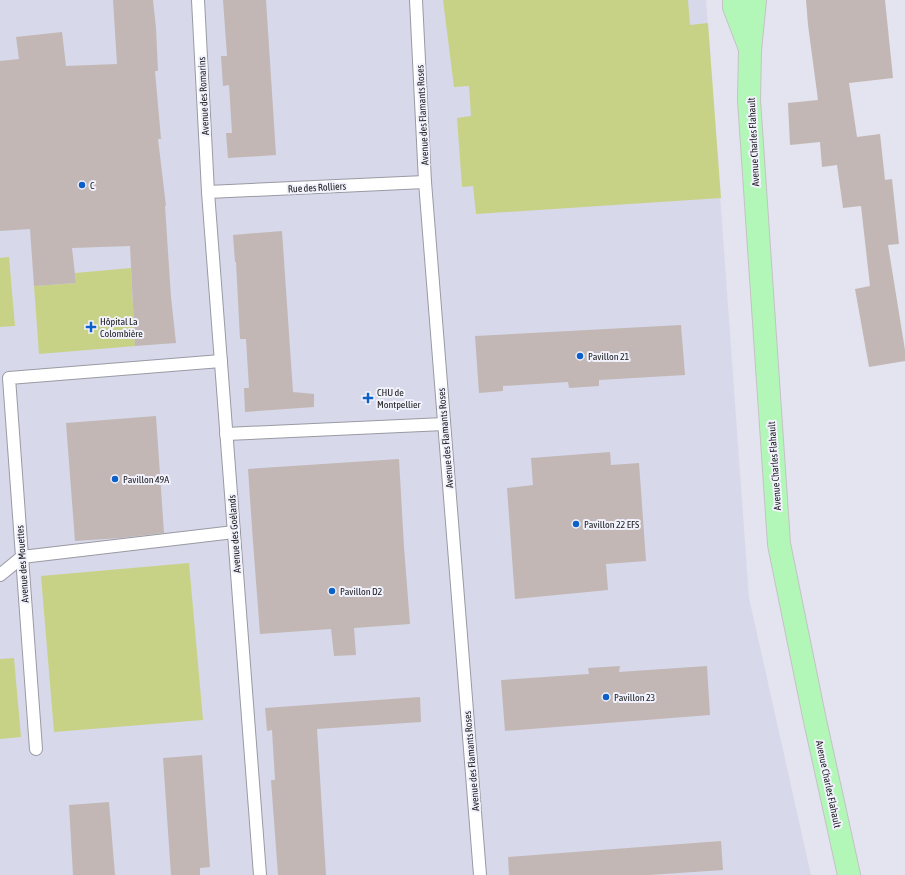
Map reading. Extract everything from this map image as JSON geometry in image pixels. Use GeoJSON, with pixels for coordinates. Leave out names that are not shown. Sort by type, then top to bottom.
{"type":"FeatureCollection","features":[{"type":"Feature","properties":{"kind":"main road","name":"Avenue Charles Flahault"},"geometry":{"type":"LineString","coordinates":[[734,0],[734,7],[750,50]]}},
{"type":"Feature","properties":{"kind":"main road","name":"Avenue Charles Flahault"},"geometry":{"type":"LineString","coordinates":[[755,0],[750,50],[750,100],[779,544],[849,875]]}},
{"type":"Feature","properties":{"kind":"lane","name":"Avenue des Romarins"},"geometry":{"type":"LineString","coordinates":[[198,0],[208,192]]}},
{"type":"Feature","properties":{"kind":"lane","name":"Avenue des Flamants Roses"},"geometry":{"type":"LineString","coordinates":[[416,0],[425,182],[480,875]]}},
{"type":"Feature","properties":{"kind":"lane","name":"Rue des Rolliers"},"geometry":{"type":"LineString","coordinates":[[208,192],[425,182]]}},
{"type":"Feature","properties":{"kind":"lane","name":"Avenue des Goélands"},"geometry":{"type":"LineString","coordinates":[[208,192],[260,875]]}},
{"type":"Feature","properties":{"kind":"lane","name":"Avenue des Mouettes"},"geometry":{"type":"LineString","coordinates":[[36,749],[9,378],[220,361]]}},
{"type":"Feature","properties":{"kind":"lane"},"geometry":{"type":"LineString","coordinates":[[226,434],[444,424]]}},
{"type":"Feature","properties":{"kind":"lane"},"geometry":{"type":"LineString","coordinates":[[0,575],[22,557],[234,532]]}},
{"type":"Feature","properties":{"kind":"shaded area","name":"CHU de Montpellier"},"geometry":{"type":"Polygon","coordinates":[[[0,0],[706,0],[749,598],[811,875],[0,875],[0,0]]]}},
{"type":"Feature","properties":{"kind":"green space"},"geometry":{"type":"Polygon","coordinates":[[[443,0],[688,0],[690,25],[708,23],[721,198],[476,214],[473,186],[462,187],[457,118],[471,116],[469,86],[454,87],[443,0]]]}},
{"type":"Feature","properties":{"kind":"green space"},"geometry":{"type":"Polygon","coordinates":[[[9,257],[15,326],[0,327],[0,258],[9,257]]]}},
{"type":"Feature","properties":{"kind":"green space"},"geometry":{"type":"Polygon","coordinates":[[[131,268],[135,346],[39,354],[34,286],[76,283],[75,273],[131,268]]]}},
{"type":"Feature","properties":{"kind":"green space"},"geometry":{"type":"Polygon","coordinates":[[[189,563],[203,720],[54,732],[41,576],[189,563]]]}},
{"type":"Feature","properties":{"kind":"green space"},"geometry":{"type":"Polygon","coordinates":[[[14,658],[21,737],[0,739],[0,659],[14,658]]]}},
{"type":"Feature","properties":{"kind":"building","name":"C"},"geometry":{"type":"Polygon","coordinates":[[[113,0],[153,0],[158,71],[155,71],[161,139],[158,139],[166,206],[171,297],[176,343],[135,346],[130,246],[72,248],[76,283],[34,286],[30,229],[0,231],[0,61],[19,59],[16,37],[62,32],[66,66],[117,64],[113,0]]]}},
{"type":"Feature","properties":{"kind":"building"},"geometry":{"type":"Polygon","coordinates":[[[223,0],[266,0],[276,155],[228,158],[226,133],[232,133],[229,85],[223,86],[221,56],[227,56],[223,0]]]}},
{"type":"Feature","properties":{"kind":"building"},"geometry":{"type":"Polygon","coordinates":[[[806,0],[885,0],[893,78],[849,83],[857,137],[880,134],[885,180],[892,179],[899,244],[888,245],[905,350],[905,361],[869,367],[855,289],[870,286],[861,206],[843,208],[837,165],[822,167],[820,142],[790,145],[788,103],[818,100],[806,0]]]}},
{"type":"Feature","properties":{"kind":"building"},"geometry":{"type":"Polygon","coordinates":[[[282,231],[293,392],[314,394],[314,407],[245,412],[244,388],[249,388],[246,339],[240,339],[233,235],[282,231]]]}},
{"type":"Feature","properties":{"kind":"building","name":"Pavillon 21"},"geometry":{"type":"Polygon","coordinates":[[[681,325],[685,375],[599,380],[599,386],[569,388],[568,382],[503,386],[503,391],[479,393],[475,336],[681,325]]]}},
{"type":"Feature","properties":{"kind":"building","name":"Pavillon 49A"},"geometry":{"type":"Polygon","coordinates":[[[156,416],[164,533],[75,541],[66,423],[156,416]]]}},
{"type":"Feature","properties":{"kind":"building","name":"Pavillon 22 EFS"},"geometry":{"type":"Polygon","coordinates":[[[610,452],[611,465],[639,463],[646,561],[606,564],[608,590],[515,599],[507,488],[533,485],[531,458],[610,452]]]}},
{"type":"Feature","properties":{"kind":"building"},"geometry":{"type":"Polygon","coordinates":[[[399,459],[410,624],[354,628],[356,655],[334,656],[331,629],[260,634],[248,469],[399,459]]]}},
{"type":"Feature","properties":{"kind":"building","name":"Pavillon 23"},"geometry":{"type":"Polygon","coordinates":[[[620,666],[619,672],[707,666],[710,715],[505,731],[501,680],[589,674],[588,668],[620,666]]]}},
{"type":"Feature","properties":{"kind":"building"},"geometry":{"type":"Polygon","coordinates":[[[420,697],[421,722],[317,729],[326,875],[278,875],[271,780],[275,780],[272,730],[267,731],[265,708],[420,697]]]}},
{"type":"Feature","properties":{"kind":"building"},"geometry":{"type":"Polygon","coordinates":[[[202,755],[210,867],[200,868],[200,875],[171,875],[163,758],[202,755]]]}},
{"type":"Feature","properties":{"kind":"building"},"geometry":{"type":"Polygon","coordinates":[[[109,802],[115,875],[73,875],[69,805],[109,802]]]}},
{"type":"Feature","properties":{"kind":"building"},"geometry":{"type":"Polygon","coordinates":[[[721,841],[723,870],[649,875],[509,875],[508,857],[721,841]]]}},
{"type":"Feature","properties":{"kind":"place","name":"C"},"geometry":{"type":"Point","coordinates":[82,185]}},
{"type":"Feature","properties":{"kind":"place","name":"Hôpital La Colombière"},"geometry":{"type":"Point","coordinates":[91,327]}},
{"type":"Feature","properties":{"kind":"place","name":"Pavillon 21"},"geometry":{"type":"Point","coordinates":[580,356]}},
{"type":"Feature","properties":{"kind":"place","name":"CHU de Montpellier"},"geometry":{"type":"Point","coordinates":[368,398]}},
{"type":"Feature","properties":{"kind":"place","name":"Pavillon 49A"},"geometry":{"type":"Point","coordinates":[115,479]}},
{"type":"Feature","properties":{"kind":"place","name":"Pavillon 22 EFS"},"geometry":{"type":"Point","coordinates":[576,524]}},
{"type":"Feature","properties":{"kind":"place","name":"Pavillon D2"},"geometry":{"type":"Point","coordinates":[332,591]}},
{"type":"Feature","properties":{"kind":"place","name":"Pavillon 23"},"geometry":{"type":"Point","coordinates":[606,697]}}]}
